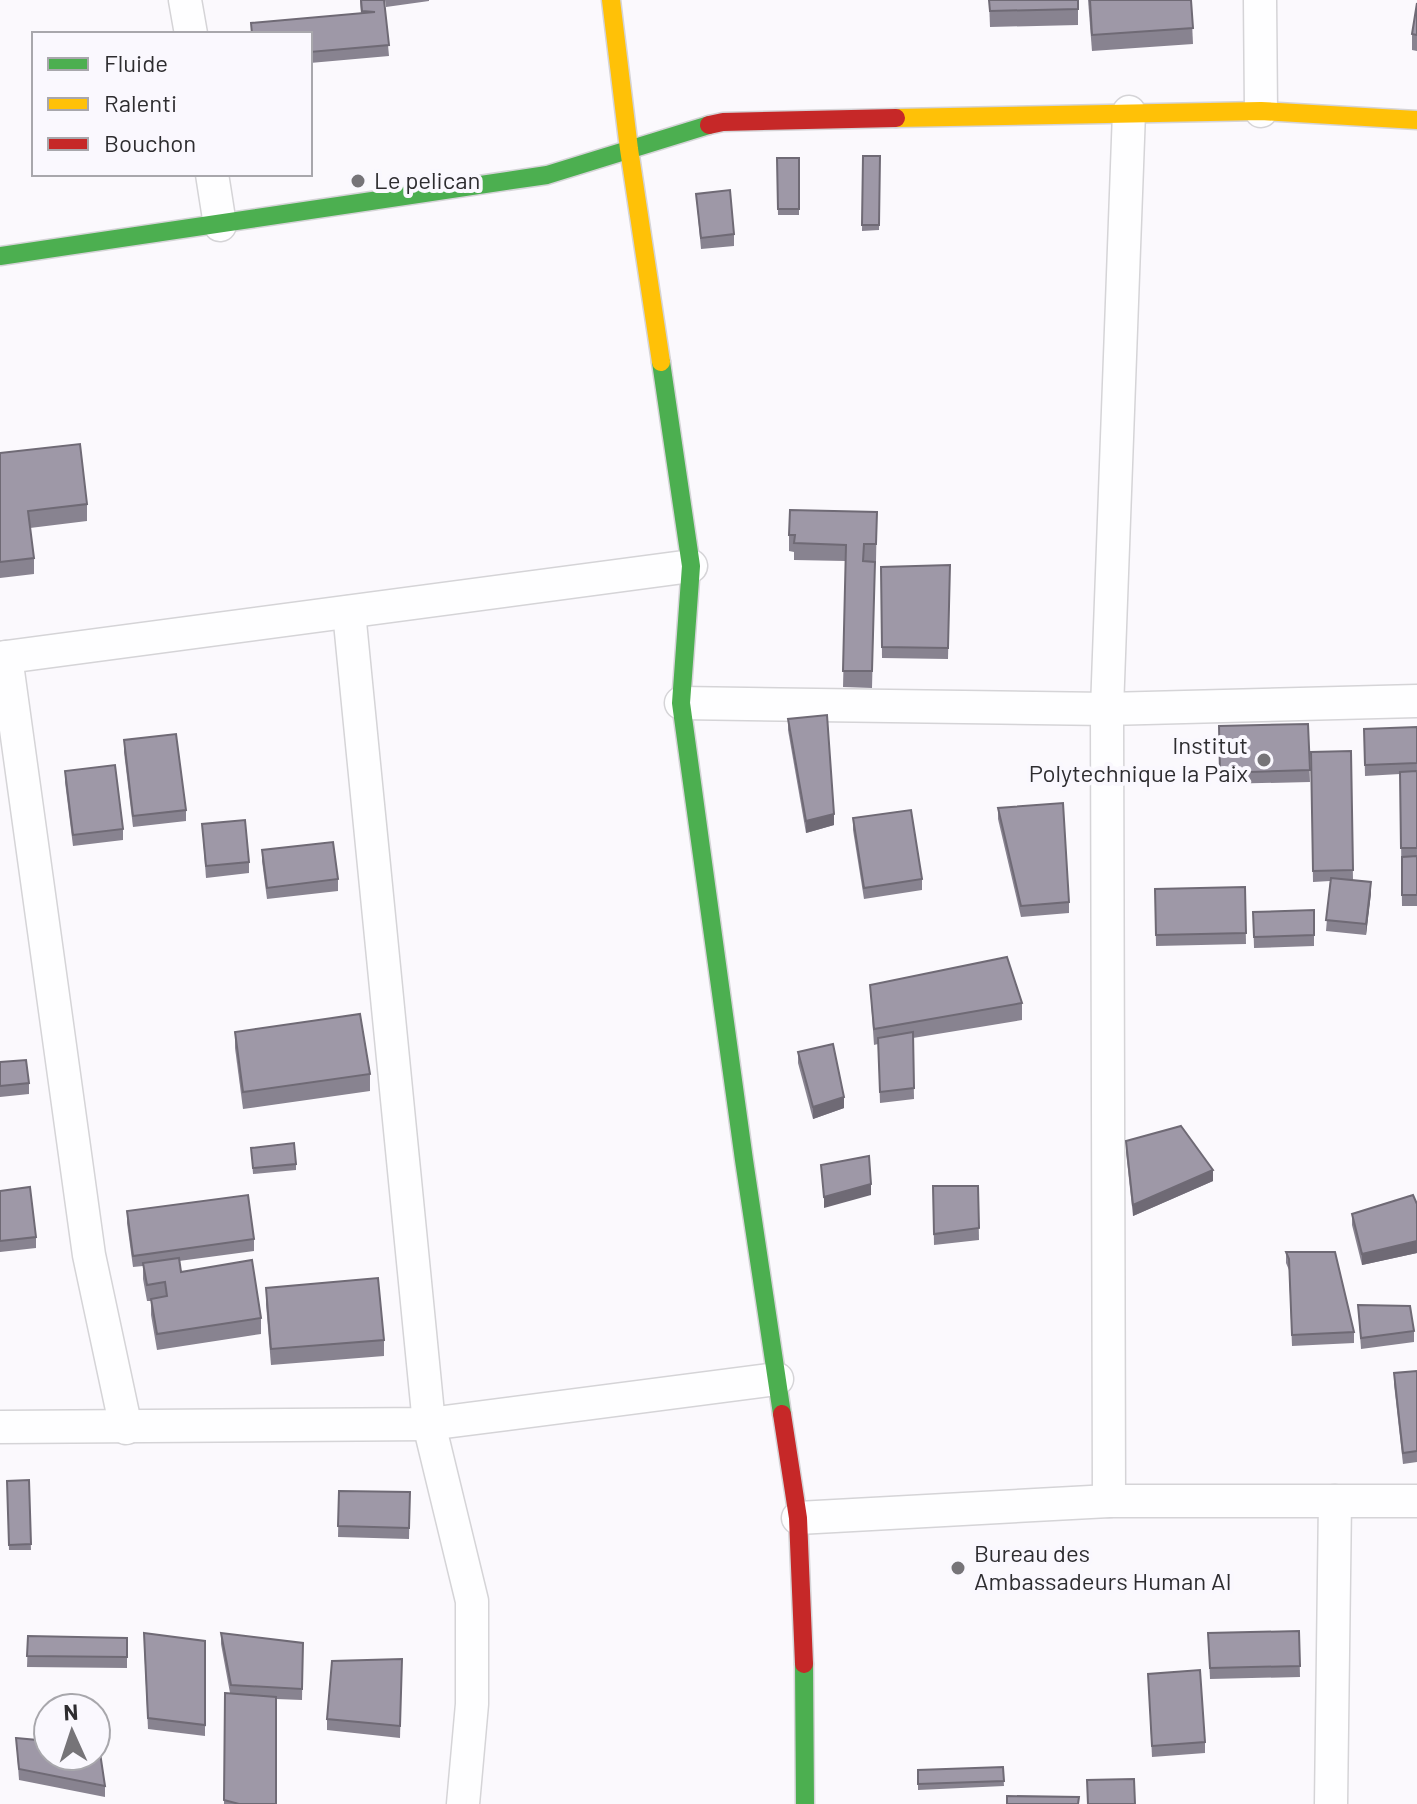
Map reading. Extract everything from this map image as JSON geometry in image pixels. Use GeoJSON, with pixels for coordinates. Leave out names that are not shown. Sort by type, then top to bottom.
{"type":"FeatureCollection","features":[{"type":"Feature","properties":{"kind":"street"},"geometry":{"type":"LineString","coordinates":[[185,0],[191,32]]}},
{"type":"Feature","properties":{"kind":"street"},"geometry":{"type":"LineString","coordinates":[[611,0],[629,149],[691,566],[681,703],[744,1160],[798,1518],[804,1659],[805,1804]]}},
{"type":"Feature","properties":{"kind":"street"},"geometry":{"type":"LineString","coordinates":[[1260,0],[1261,111]]}},
{"type":"Feature","properties":{"kind":"street"},"geometry":{"type":"LineString","coordinates":[[0,256],[547,175],[592,165],[679,132],[723,122],[1261,111],[1417,120]]}},
{"type":"Feature","properties":{"kind":"street"},"geometry":{"type":"LineString","coordinates":[[1109,1501],[1107,709],[1129,112]]}},
{"type":"Feature","properties":{"kind":"street"},"geometry":{"type":"LineString","coordinates":[[212,176],[220,225]]}},
{"type":"Feature","properties":{"kind":"street"},"geometry":{"type":"LineString","coordinates":[[126,1428],[89,1255],[3,658],[691,566]]}},
{"type":"Feature","properties":{"kind":"street"},"geometry":{"type":"LineString","coordinates":[[349,612],[429,1424],[472,1601],[472,1704],[463,1804]]}},
{"type":"Feature","properties":{"kind":"street"},"geometry":{"type":"LineString","coordinates":[[681,703],[1107,709],[1417,701]]}},
{"type":"Feature","properties":{"kind":"street"},"geometry":{"type":"LineString","coordinates":[[0,1427],[429,1424],[777,1379]]}},
{"type":"Feature","properties":{"kind":"street"},"geometry":{"type":"LineString","coordinates":[[798,1518],[1109,1501],[1417,1501]]}},
{"type":"Feature","properties":{"kind":"street"},"geometry":{"type":"LineString","coordinates":[[1331,1804],[1335,1501]]}},
{"type":"Feature","properties":{"kind":"building"},"geometry":{"type":"Polygon","coordinates":[[[361,0],[384,0],[389,45],[312,52],[312,32],[252,32],[251,23],[375,12],[362,11],[361,0]]]}},
{"type":"Feature","properties":{"kind":"building"},"geometry":{"type":"Polygon","coordinates":[[[989,0],[1078,0],[1078,9],[990,11],[989,0]]]}},
{"type":"Feature","properties":{"kind":"building"},"geometry":{"type":"Polygon","coordinates":[[[1090,0],[1191,0],[1193,28],[1092,35],[1090,0]]]}},
{"type":"Feature","properties":{"kind":"building"},"geometry":{"type":"Polygon","coordinates":[[[1417,3],[1417,35],[1412,34],[1417,3]]]}},
{"type":"Feature","properties":{"kind":"building"},"geometry":{"type":"Polygon","coordinates":[[[863,156],[880,156],[879,225],[862,225],[863,156]]]}},
{"type":"Feature","properties":{"kind":"building"},"geometry":{"type":"Polygon","coordinates":[[[777,158],[799,158],[799,209],[778,209],[777,158]]]}},
{"type":"Feature","properties":{"kind":"building"},"geometry":{"type":"Polygon","coordinates":[[[730,190],[734,234],[701,238],[696,194],[730,190]]]}},
{"type":"Feature","properties":{"kind":"building"},"geometry":{"type":"Polygon","coordinates":[[[80,444],[87,504],[28,511],[34,558],[0,562],[0,453],[80,444]]]}},
{"type":"Feature","properties":{"kind":"building"},"geometry":{"type":"Polygon","coordinates":[[[790,510],[877,512],[876,544],[864,544],[863,561],[875,562],[872,671],[843,671],[846,545],[794,543],[795,535],[789,535],[790,510]]]}},
{"type":"Feature","properties":{"kind":"building"},"geometry":{"type":"Polygon","coordinates":[[[950,565],[948,648],[882,647],[881,567],[950,565]]]}},
{"type":"Feature","properties":{"kind":"building"},"geometry":{"type":"Polygon","coordinates":[[[827,715],[834,814],[806,821],[788,719],[827,715]]]}},
{"type":"Feature","properties":{"kind":"building","name":"Institut Polytechnique la Paix"},"geometry":{"type":"Polygon","coordinates":[[[1308,724],[1310,770],[1220,773],[1219,726],[1308,724]]]}},
{"type":"Feature","properties":{"kind":"building"},"geometry":{"type":"Polygon","coordinates":[[[1417,727],[1417,763],[1365,765],[1364,729],[1417,727]]]}},
{"type":"Feature","properties":{"kind":"building"},"geometry":{"type":"Polygon","coordinates":[[[176,734],[186,810],[133,816],[124,740],[176,734]]]}},
{"type":"Feature","properties":{"kind":"building"},"geometry":{"type":"Polygon","coordinates":[[[1351,751],[1353,870],[1313,871],[1311,752],[1351,751]]]}},
{"type":"Feature","properties":{"kind":"building"},"geometry":{"type":"Polygon","coordinates":[[[115,765],[123,829],[73,835],[65,771],[115,765]]]}},
{"type":"Feature","properties":{"kind":"building"},"geometry":{"type":"Polygon","coordinates":[[[1417,771],[1417,848],[1401,848],[1400,772],[1417,771]]]}},
{"type":"Feature","properties":{"kind":"building"},"geometry":{"type":"Polygon","coordinates":[[[1063,803],[1069,902],[1021,906],[998,808],[1063,803]]]}},
{"type":"Feature","properties":{"kind":"building"},"geometry":{"type":"Polygon","coordinates":[[[911,810],[922,879],[864,888],[853,818],[911,810]]]}},
{"type":"Feature","properties":{"kind":"building"},"geometry":{"type":"Polygon","coordinates":[[[245,820],[249,862],[206,866],[202,824],[245,820]]]}},
{"type":"Feature","properties":{"kind":"building"},"geometry":{"type":"Polygon","coordinates":[[[333,842],[338,879],[267,888],[262,850],[333,842]]]}},
{"type":"Feature","properties":{"kind":"building"},"geometry":{"type":"Polygon","coordinates":[[[1417,856],[1417,895],[1402,895],[1402,857],[1417,856]]]}},
{"type":"Feature","properties":{"kind":"building"},"geometry":{"type":"Polygon","coordinates":[[[1331,878],[1371,882],[1366,924],[1326,920],[1331,878]]]}},
{"type":"Feature","properties":{"kind":"building"},"geometry":{"type":"Polygon","coordinates":[[[1245,887],[1246,933],[1156,935],[1155,889],[1245,887]]]}},
{"type":"Feature","properties":{"kind":"building"},"geometry":{"type":"Polygon","coordinates":[[[1314,910],[1314,935],[1254,937],[1253,912],[1314,910]]]}},
{"type":"Feature","properties":{"kind":"building"},"geometry":{"type":"Polygon","coordinates":[[[1007,957],[1022,1003],[874,1029],[870,985],[1007,957]]]}},
{"type":"Feature","properties":{"kind":"building"},"geometry":{"type":"Polygon","coordinates":[[[360,1014],[370,1074],[243,1092],[235,1032],[360,1014]]]}},
{"type":"Feature","properties":{"kind":"building"},"geometry":{"type":"Polygon","coordinates":[[[913,1032],[914,1088],[880,1092],[878,1038],[913,1032]]]}},
{"type":"Feature","properties":{"kind":"building"},"geometry":{"type":"Polygon","coordinates":[[[833,1044],[844,1097],[813,1107],[798,1052],[833,1044]]]}},
{"type":"Feature","properties":{"kind":"building"},"geometry":{"type":"Polygon","coordinates":[[[26,1060],[29,1083],[0,1086],[0,1062],[26,1060]]]}},
{"type":"Feature","properties":{"kind":"building"},"geometry":{"type":"Polygon","coordinates":[[[1181,1126],[1213,1170],[1133,1205],[1126,1141],[1181,1126]]]}},
{"type":"Feature","properties":{"kind":"building"},"geometry":{"type":"Polygon","coordinates":[[[294,1143],[296,1164],[253,1168],[251,1148],[294,1143]]]}},
{"type":"Feature","properties":{"kind":"building"},"geometry":{"type":"Polygon","coordinates":[[[869,1156],[871,1184],[824,1197],[821,1165],[869,1156]]]}},
{"type":"Feature","properties":{"kind":"building"},"geometry":{"type":"Polygon","coordinates":[[[933,1186],[978,1186],[979,1228],[934,1234],[933,1186]]]}},
{"type":"Feature","properties":{"kind":"building"},"geometry":{"type":"Polygon","coordinates":[[[30,1187],[36,1237],[0,1241],[0,1191],[30,1187]]]}},
{"type":"Feature","properties":{"kind":"building"},"geometry":{"type":"Polygon","coordinates":[[[248,1195],[254,1239],[133,1256],[127,1211],[248,1195]]]}},
{"type":"Feature","properties":{"kind":"building"},"geometry":{"type":"Polygon","coordinates":[[[1413,1195],[1417,1204],[1417,1241],[1362,1254],[1352,1214],[1413,1195]]]}},
{"type":"Feature","properties":{"kind":"building"},"geometry":{"type":"Polygon","coordinates":[[[1286,1252],[1335,1252],[1354,1332],[1292,1335],[1289,1259],[1286,1252]]]}},
{"type":"Feature","properties":{"kind":"building"},"geometry":{"type":"Polygon","coordinates":[[[179,1258],[181,1272],[252,1260],[261,1318],[157,1334],[151,1299],[167,1296],[165,1282],[147,1285],[143,1263],[179,1258]]]}},
{"type":"Feature","properties":{"kind":"building"},"geometry":{"type":"Polygon","coordinates":[[[378,1278],[384,1340],[271,1349],[266,1288],[378,1278]]]}},
{"type":"Feature","properties":{"kind":"building"},"geometry":{"type":"Polygon","coordinates":[[[1358,1305],[1410,1306],[1414,1331],[1361,1338],[1358,1305]]]}},
{"type":"Feature","properties":{"kind":"building"},"geometry":{"type":"Polygon","coordinates":[[[1417,1371],[1417,1451],[1403,1453],[1394,1373],[1417,1371]]]}},
{"type":"Feature","properties":{"kind":"building"},"geometry":{"type":"Polygon","coordinates":[[[29,1480],[31,1544],[9,1545],[7,1481],[29,1480]]]}},
{"type":"Feature","properties":{"kind":"building"},"geometry":{"type":"Polygon","coordinates":[[[339,1491],[410,1492],[409,1528],[338,1526],[339,1491]]]}},
{"type":"Feature","properties":{"kind":"building"},"geometry":{"type":"Polygon","coordinates":[[[1299,1631],[1300,1666],[1210,1668],[1208,1633],[1299,1631]]]}},
{"type":"Feature","properties":{"kind":"building"},"geometry":{"type":"Polygon","coordinates":[[[144,1633],[205,1641],[205,1725],[148,1718],[144,1633]]]}},
{"type":"Feature","properties":{"kind":"building"},"geometry":{"type":"Polygon","coordinates":[[[221,1633],[303,1643],[302,1689],[231,1685],[221,1633]]]}},
{"type":"Feature","properties":{"kind":"building"},"geometry":{"type":"Polygon","coordinates":[[[28,1636],[127,1638],[127,1657],[27,1656],[28,1636]]]}},
{"type":"Feature","properties":{"kind":"building"},"geometry":{"type":"Polygon","coordinates":[[[402,1659],[400,1726],[327,1719],[332,1661],[402,1659]]]}},
{"type":"Feature","properties":{"kind":"building"},"geometry":{"type":"Polygon","coordinates":[[[1200,1670],[1205,1742],[1152,1746],[1148,1674],[1200,1670]]]}},
{"type":"Feature","properties":{"kind":"building"},"geometry":{"type":"Polygon","coordinates":[[[225,1693],[276,1697],[276,1804],[239,1804],[224,1800],[225,1693]]]}},
{"type":"Feature","properties":{"kind":"building"},"geometry":{"type":"Polygon","coordinates":[[[16,1738],[32,1740],[32,1772],[19,1769],[16,1738]]]}},
{"type":"Feature","properties":{"kind":"building"},"geometry":{"type":"Polygon","coordinates":[[[1003,1767],[1004,1781],[918,1784],[918,1770],[1003,1767]]]}},
{"type":"Feature","properties":{"kind":"building"},"geometry":{"type":"Polygon","coordinates":[[[34,1772],[103,1772],[105,1786],[34,1772]]]}},
{"type":"Feature","properties":{"kind":"building"},"geometry":{"type":"Polygon","coordinates":[[[1134,1779],[1135,1804],[1088,1804],[1087,1780],[1134,1779]]]}},
{"type":"Feature","properties":{"kind":"building"},"geometry":{"type":"Polygon","coordinates":[[[1007,1796],[1079,1797],[1078,1804],[1007,1804],[1007,1796]]]}},
{"type":"Feature","properties":{"kind":"traffic: fast"},"geometry":{"type":"LineString","coordinates":[[0,256],[547,175],[709,125]]}},
{"type":"Feature","properties":{"kind":"traffic: fast"},"geometry":{"type":"LineString","coordinates":[[661,362],[691,566],[681,703],[782,1414]]}},
{"type":"Feature","properties":{"kind":"traffic: fast"},"geometry":{"type":"LineString","coordinates":[[804,1664],[805,1804]]}},
{"type":"Feature","properties":{"kind":"traffic: slow"},"geometry":{"type":"LineString","coordinates":[[611,0],[629,149],[661,362]]}},
{"type":"Feature","properties":{"kind":"traffic: slow"},"geometry":{"type":"LineString","coordinates":[[896,118],[1261,111],[1417,120]]}},
{"type":"Feature","properties":{"kind":"traffic: jam"},"geometry":{"type":"LineString","coordinates":[[709,125],[723,122],[896,118]]}},
{"type":"Feature","properties":{"kind":"traffic: jam"},"geometry":{"type":"LineString","coordinates":[[782,1414],[798,1518],[804,1664]]}},
{"type":"Feature","properties":{"kind":"place","name":"Le pelican"},"geometry":{"type":"Point","coordinates":[358,181]}},
{"type":"Feature","properties":{"kind":"place","name":"Institut Polytechnique la Paix"},"geometry":{"type":"Point","coordinates":[1264,760]}},
{"type":"Feature","properties":{"kind":"place","name":"Bureau des Ambassadeurs Human AI"},"geometry":{"type":"Point","coordinates":[958,1568]}}]}
